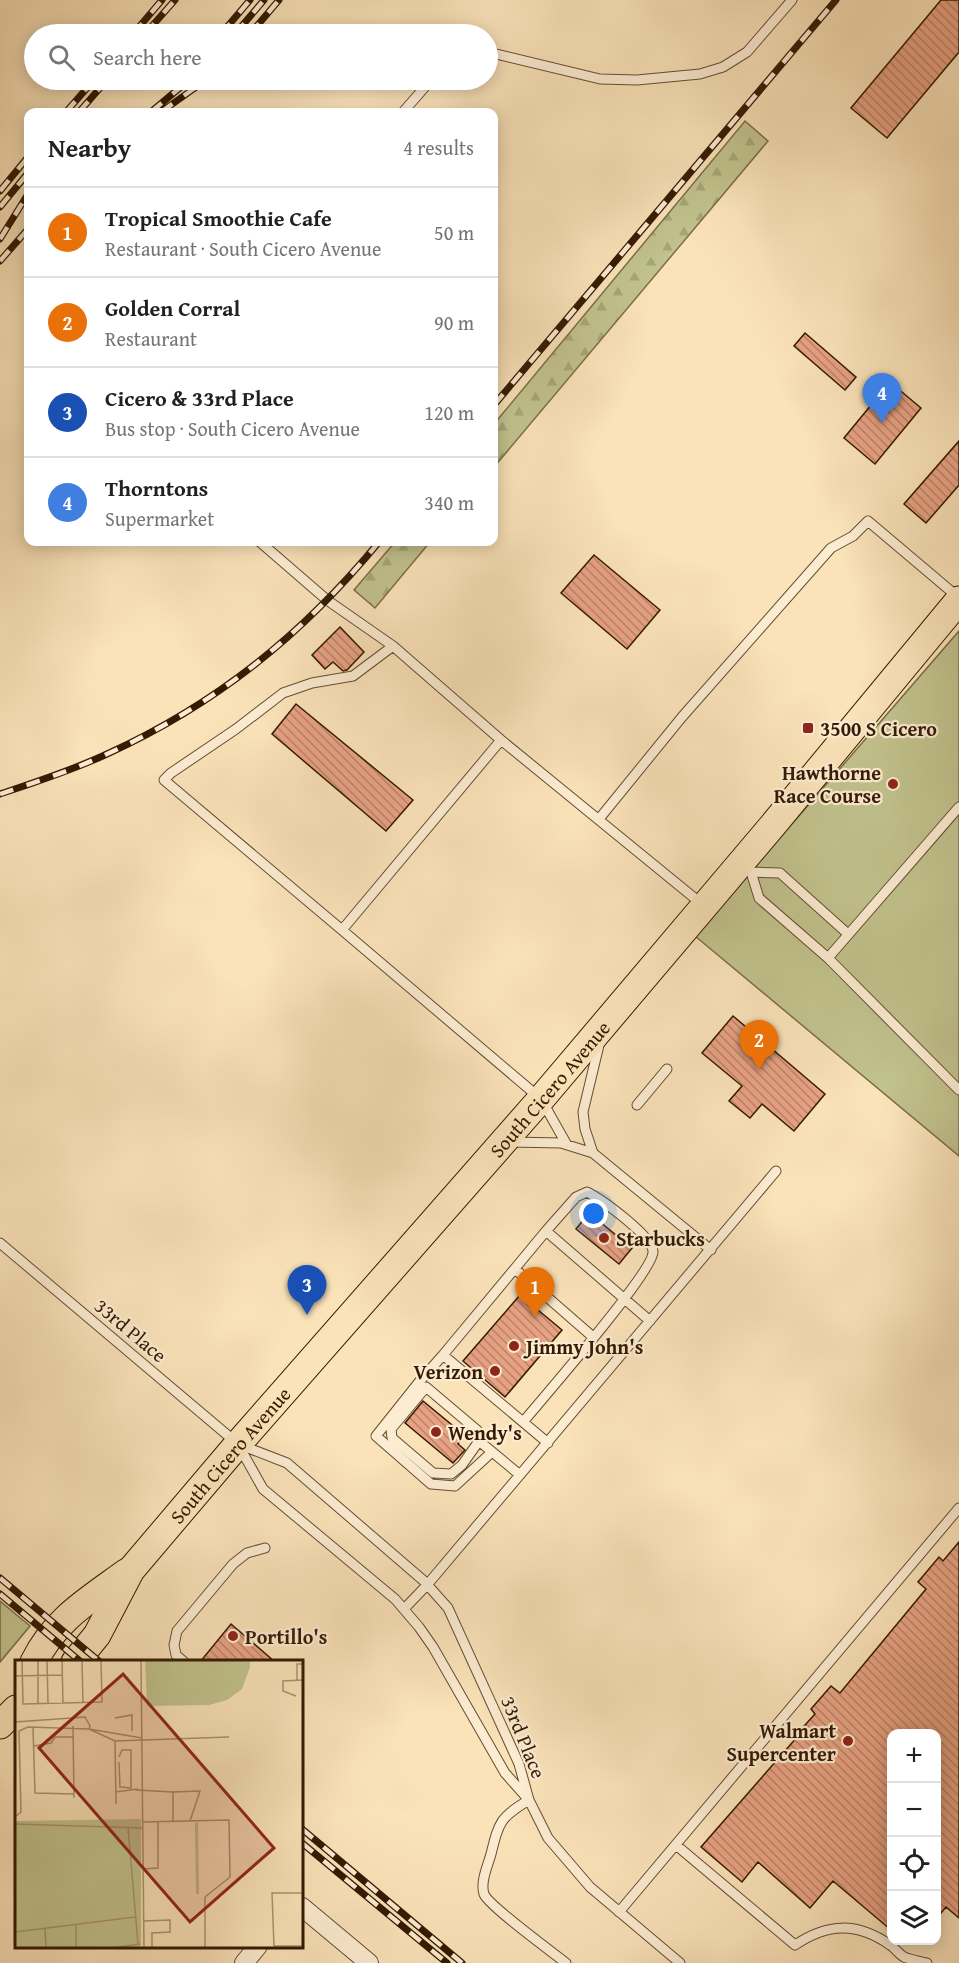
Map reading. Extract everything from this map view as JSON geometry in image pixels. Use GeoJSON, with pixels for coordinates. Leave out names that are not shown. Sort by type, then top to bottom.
{"type":"FeatureCollection","features":[{"type":"Feature","properties":{"kind":"main road","name":"South Cicero Avenue"},"geometry":{"type":"LineString","coordinates":[[77,1660],[97,1635],[131,1570],[238,1444],[541,1099],[704,906],[746,867],[959,599]]}},
{"type":"Feature","properties":{"kind":"main road","name":"South Cicero Avenue"},"geometry":{"type":"LineString","coordinates":[[35,1660],[42,1646],[69,1614],[131,1570]]}},
{"type":"Feature","properties":{"kind":"street"},"geometry":{"type":"LineString","coordinates":[[303,1908],[369,1963]]}},
{"type":"Feature","properties":{"kind":"street"},"geometry":{"type":"LineString","coordinates":[[244,1963],[257,1948]]}},
{"type":"Feature","properties":{"kind":"lane"},"geometry":{"type":"LineString","coordinates":[[498,54],[600,79],[637,80],[700,74],[723,67],[747,52],[792,0]]}},
{"type":"Feature","properties":{"kind":"lane"},"geometry":{"type":"LineString","coordinates":[[406,108],[422,90]]}},
{"type":"Feature","properties":{"kind":"lane"},"geometry":{"type":"LineString","coordinates":[[599,819],[682,717],[831,548],[853,536],[868,521],[959,599]]}},
{"type":"Feature","properties":{"kind":"lane"},"geometry":{"type":"LineString","coordinates":[[265,546],[327,600],[393,646],[501,740],[704,906]]}},
{"type":"Feature","properties":{"kind":"lane"},"geometry":{"type":"LineString","coordinates":[[393,646],[353,676],[312,682],[283,693],[164,780],[541,1099],[567,1144]]}},
{"type":"Feature","properties":{"kind":"lane"},"geometry":{"type":"LineString","coordinates":[[342,930],[501,740]]}},
{"type":"Feature","properties":{"kind":"lane"},"geometry":{"type":"LineString","coordinates":[[828,958],[959,807]]}},
{"type":"Feature","properties":{"kind":"lane"},"geometry":{"type":"LineString","coordinates":[[746,867],[780,873],[848,934]]}},
{"type":"Feature","properties":{"kind":"lane"},"geometry":{"type":"LineString","coordinates":[[746,867],[759,898],[828,958],[959,1090]]}},
{"type":"Feature","properties":{"kind":"lane"},"geometry":{"type":"LineString","coordinates":[[593,1153],[585,1129],[583,1112],[604,1024]]}},
{"type":"Feature","properties":{"kind":"lane"},"geometry":{"type":"LineString","coordinates":[[637,1105],[667,1069]]}},
{"type":"Feature","properties":{"kind":"lane"},"geometry":{"type":"LineString","coordinates":[[502,1142],[567,1144],[593,1153],[711,1250]]}},
{"type":"Feature","properties":{"kind":"lane"},"geometry":{"type":"LineString","coordinates":[[404,1609],[548,1443],[776,1171]]}},
{"type":"Feature","properties":{"kind":"lane"},"geometry":{"type":"LineString","coordinates":[[492,1452],[455,1486],[431,1484],[376,1436],[546,1231],[576,1197],[587,1192],[600,1198],[650,1241],[654,1252],[648,1268],[523,1422]]}},
{"type":"Feature","properties":{"kind":"lane"},"geometry":{"type":"LineString","coordinates":[[546,1231],[650,1321]]}},
{"type":"Feature","properties":{"kind":"lane","name":"33rd Place"},"geometry":{"type":"LineString","coordinates":[[0,1244],[238,1444],[287,1463],[427,1585],[448,1608],[519,1764],[529,1800]]}},
{"type":"Feature","properties":{"kind":"lane"},"geometry":{"type":"LineString","coordinates":[[515,1269],[593,1337]]}},
{"type":"Feature","properties":{"kind":"lane"},"geometry":{"type":"LineString","coordinates":[[443,1355],[548,1443]]}},
{"type":"Feature","properties":{"kind":"lane"},"geometry":{"type":"LineString","coordinates":[[479,1441],[462,1465],[451,1474],[433,1473],[392,1438],[391,1429],[426,1387],[478,1431],[479,1441],[520,1475]]}},
{"type":"Feature","properties":{"kind":"lane","name":"33rd Place"},"geometry":{"type":"LineString","coordinates":[[238,1444],[262,1489],[395,1599],[404,1609],[433,1647],[505,1773],[529,1800]]}},
{"type":"Feature","properties":{"kind":"lane"},"geometry":{"type":"LineString","coordinates":[[620,1912],[959,1508]]}},
{"type":"Feature","properties":{"kind":"lane"},"geometry":{"type":"LineString","coordinates":[[181,1660],[176,1655],[174,1645],[177,1631],[233,1564],[246,1553],[265,1548]]}},
{"type":"Feature","properties":{"kind":"lane"},"geometry":{"type":"LineString","coordinates":[[566,1963],[484,1895],[483,1881],[499,1824],[509,1812],[529,1800],[548,1838],[590,1887],[680,1963]]}},
{"type":"Feature","properties":{"kind":"lane"},"geometry":{"type":"LineString","coordinates":[[676,1845],[795,1945],[809,1935],[831,1928],[855,1928],[890,1945],[905,1957],[927,1963]]}},
{"type":"Feature","properties":{"kind":"green space"},"geometry":{"type":"Polygon","coordinates":[[[745,121],[768,141],[498,462],[498,419],[745,121]]]}},
{"type":"Feature","properties":{"kind":"green space"},"geometry":{"type":"Polygon","coordinates":[[[392,546],[427,546],[375,608],[354,590],[392,546]]]}},
{"type":"Feature","properties":{"kind":"green space","name":"Hawthorne Race Course"},"geometry":{"type":"Polygon","coordinates":[[[959,631],[959,1156],[695,936],[959,631]]]}},
{"type":"Feature","properties":{"kind":"green space"},"geometry":{"type":"Polygon","coordinates":[[[0,1601],[30,1626],[0,1662],[0,1601]]]}},
{"type":"Feature","properties":{"kind":"building"},"geometry":{"type":"Polygon","coordinates":[[[941,0],[959,0],[959,52],[887,138],[851,108],[941,0]]]}},
{"type":"Feature","properties":{"kind":"building"},"geometry":{"type":"Polygon","coordinates":[[[805,333],[856,377],[845,390],[794,346],[805,333]]]}},
{"type":"Feature","properties":{"kind":"building"},"geometry":{"type":"Polygon","coordinates":[[[890,382],[921,408],[875,464],[844,438],[890,382]]]}},
{"type":"Feature","properties":{"kind":"building"},"geometry":{"type":"Polygon","coordinates":[[[959,441],[959,485],[926,523],[904,504],[959,441]]]}},
{"type":"Feature","properties":{"kind":"building"},"geometry":{"type":"Polygon","coordinates":[[[594,555],[660,610],[627,649],[561,593],[594,555]]]}},
{"type":"Feature","properties":{"kind":"building"},"geometry":{"type":"Polygon","coordinates":[[[340,627],[364,652],[347,670],[343,671],[333,662],[325,669],[312,655],[340,627]]]}},
{"type":"Feature","properties":{"kind":"building"},"geometry":{"type":"Polygon","coordinates":[[[296,704],[413,800],[386,831],[272,734],[296,704]]]}},
{"type":"Feature","properties":{"kind":"building"},"geometry":{"type":"Polygon","coordinates":[[[733,1016],[825,1094],[794,1131],[762,1104],[750,1118],[729,1101],[742,1086],[702,1053],[733,1016]]]}},
{"type":"Feature","properties":{"kind":"building","name":"Starbucks"},"geometry":{"type":"Polygon","coordinates":[[[589,1213],[632,1248],[619,1264],[576,1229],[589,1213]]]}},
{"type":"Feature","properties":{"kind":"building"},"geometry":{"type":"Polygon","coordinates":[[[520,1295],[562,1330],[505,1397],[463,1361],[520,1295]]]}},
{"type":"Feature","properties":{"kind":"building","name":"Wendy's"},"geometry":{"type":"Polygon","coordinates":[[[423,1401],[458,1430],[455,1435],[461,1440],[458,1444],[465,1450],[453,1463],[405,1423],[423,1401]]]}},
{"type":"Feature","properties":{"kind":"building","name":"Walmart Supercenter"},"geometry":{"type":"Polygon","coordinates":[[[959,1542],[959,1918],[946,1907],[941,1913],[941,1729],[887,1729],[887,1927],[833,1881],[810,1908],[758,1862],[742,1882],[701,1847],[798,1736],[796,1735],[815,1714],[811,1709],[831,1686],[840,1693],[926,1589],[918,1582],[939,1557],[943,1561],[959,1542]]]}},
{"type":"Feature","properties":{"kind":"building","name":"Portillo's"},"geometry":{"type":"Polygon","coordinates":[[[231,1624],[273,1660],[202,1660],[231,1624]]]}},
{"type":"Feature","properties":{"kind":"railway"},"geometry":{"type":"LineString","coordinates":[[142,24],[162,0]]}},
{"type":"Feature","properties":{"kind":"railway"},"geometry":{"type":"LineString","coordinates":[[154,24],[175,0]]}},
{"type":"Feature","properties":{"kind":"railway"},"geometry":{"type":"LineString","coordinates":[[230,24],[250,0]]}},
{"type":"Feature","properties":{"kind":"railway"},"geometry":{"type":"LineString","coordinates":[[244,24],[264,0]]}},
{"type":"Feature","properties":{"kind":"railway"},"geometry":{"type":"LineString","coordinates":[[259,24],[279,0]]}},
{"type":"Feature","properties":{"kind":"railway"},"geometry":{"type":"LineString","coordinates":[[498,400],[836,0]]}},
{"type":"Feature","properties":{"kind":"railway"},"geometry":{"type":"LineString","coordinates":[[70,108],[85,90]]}},
{"type":"Feature","properties":{"kind":"railway"},"geometry":{"type":"LineString","coordinates":[[82,108],[98,90]]}},
{"type":"Feature","properties":{"kind":"railway"},"geometry":{"type":"LineString","coordinates":[[156,108],[177,90]]}},
{"type":"Feature","properties":{"kind":"railway"},"geometry":{"type":"LineString","coordinates":[[167,108],[192,90]]}},
{"type":"Feature","properties":{"kind":"railway"},"geometry":{"type":"LineString","coordinates":[[0,191],[24,162]]}},
{"type":"Feature","properties":{"kind":"railway"},"geometry":{"type":"LineString","coordinates":[[0,207],[24,178]]}},
{"type":"Feature","properties":{"kind":"railway"},"geometry":{"type":"LineString","coordinates":[[0,239],[24,200]]}},
{"type":"Feature","properties":{"kind":"railway"},"geometry":{"type":"LineString","coordinates":[[0,261],[24,234]]}},
{"type":"Feature","properties":{"kind":"railway"},"geometry":{"type":"LineString","coordinates":[[0,794],[68,771],[107,754],[185,713],[256,664],[289,636],[320,607],[375,546]]}},
{"type":"Feature","properties":{"kind":"railway"},"geometry":{"type":"LineString","coordinates":[[0,1578],[98,1660]]}},
{"type":"Feature","properties":{"kind":"railway"},"geometry":{"type":"LineString","coordinates":[[0,1594],[79,1660]]}},
{"type":"Feature","properties":{"kind":"railway"},"geometry":{"type":"LineString","coordinates":[[303,1830],[462,1963]]}},
{"type":"Feature","properties":{"kind":"railway"},"geometry":{"type":"LineString","coordinates":[[303,1844],[447,1963]]}},
{"type":"Feature","properties":{"kind":"place","name":"Thorntons"},"geometry":{"type":"Point","coordinates":[882,423]}},
{"type":"Feature","properties":{"kind":"place","name":"3500 S Cicero"},"geometry":{"type":"Point","coordinates":[808,728]}},
{"type":"Feature","properties":{"kind":"place","name":"Hawthorne Race Course"},"geometry":{"type":"Point","coordinates":[893,784]}},
{"type":"Feature","properties":{"kind":"place","name":"Golden Corral"},"geometry":{"type":"Point","coordinates":[759,1070]}},
{"type":"Feature","properties":{"kind":"place","name":"Starbucks"},"geometry":{"type":"Point","coordinates":[604,1238]}},
{"type":"Feature","properties":{"kind":"place","name":"Cicero & 33rd Place"},"geometry":{"type":"Point","coordinates":[307,1315]}},
{"type":"Feature","properties":{"kind":"place","name":"Tropical Smoothie Cafe"},"geometry":{"type":"Point","coordinates":[535,1317]}},
{"type":"Feature","properties":{"kind":"place","name":"Jimmy John's"},"geometry":{"type":"Point","coordinates":[514,1346]}},
{"type":"Feature","properties":{"kind":"place","name":"Verizon"},"geometry":{"type":"Point","coordinates":[495,1371]}},
{"type":"Feature","properties":{"kind":"place","name":"Wendy's"},"geometry":{"type":"Point","coordinates":[436,1432]}},
{"type":"Feature","properties":{"kind":"place","name":"Portillo's"},"geometry":{"type":"Point","coordinates":[233,1636]}},
{"type":"Feature","properties":{"kind":"place","name":"Walmart Supercenter"},"geometry":{"type":"Point","coordinates":[848,1741]}}]}
